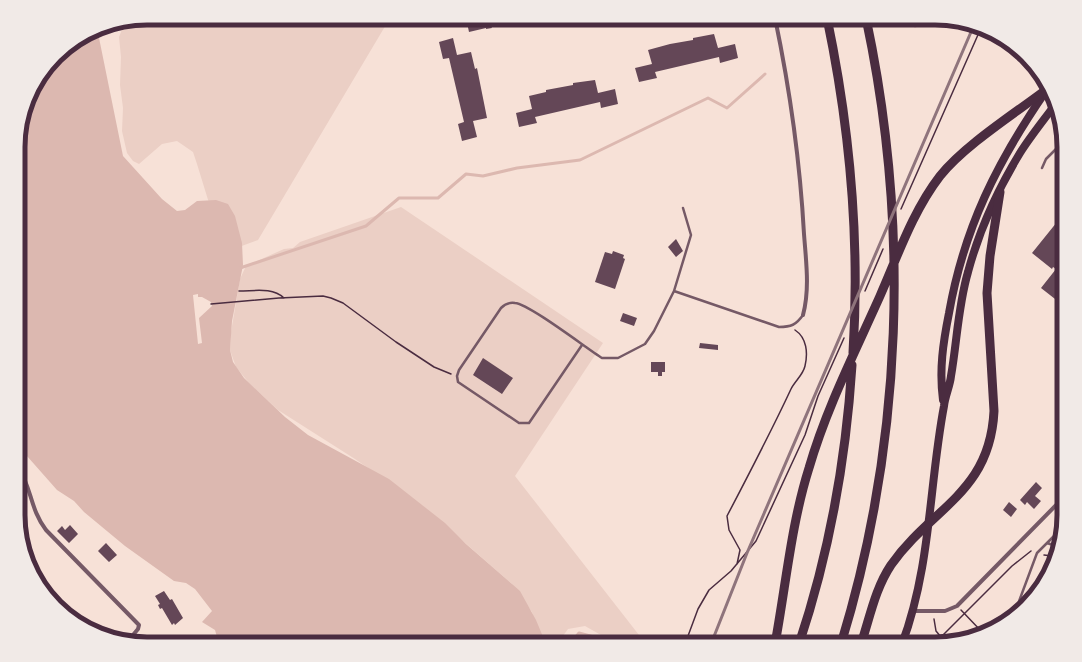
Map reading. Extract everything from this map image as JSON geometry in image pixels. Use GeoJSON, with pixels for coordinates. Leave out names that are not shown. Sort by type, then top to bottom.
{"type":"FeatureCollection","features":[{"type":"Feature","properties":{"kind":"highway"},"geometry":{"type":"LineString","coordinates":[[801,637],[822,562],[835,501],[845,444],[852,376],[855,299],[853,200],[838,75],[828,25]]}},
{"type":"Feature","properties":{"kind":"highway"},"geometry":{"type":"LineString","coordinates":[[843,637],[865,555],[879,488],[888,420],[893,333],[893,227],[889,166],[875,59],[868,25]]}},
{"type":"Feature","properties":{"kind":"highway"},"geometry":{"type":"LineString","coordinates":[[776,637],[797,516],[809,466],[821,432],[907,235],[927,195],[946,169],[974,144],[1044,91]]}},
{"type":"Feature","properties":{"kind":"highway"},"geometry":{"type":"LineString","coordinates":[[863,637],[878,589],[896,560],[962,493],[984,459],[993,425],[994,402],[987,293],[990,256],[1000,192]]}},
{"type":"Feature","properties":{"kind":"main road"},"geometry":{"type":"LineString","coordinates":[[944,405],[940,376],[945,333],[956,274],[966,242],[982,200],[993,178],[1019,132],[1044,93]]}},
{"type":"Feature","properties":{"kind":"main road"},"geometry":{"type":"LineString","coordinates":[[904,637],[912,611],[928,533],[944,405],[951,377],[958,322],[967,273],[977,242],[1020,152],[1051,110]]}},
{"type":"Feature","properties":{"kind":"street"},"geometry":{"type":"LineString","coordinates":[[776,25],[795,128],[802,188],[807,295],[803,315]]}},
{"type":"Feature","properties":{"kind":"street"},"geometry":{"type":"LineString","coordinates":[[25,480],[34,512],[46,530],[139,625],[133,636]]}},
{"type":"Feature","properties":{"kind":"street"},"geometry":{"type":"LineString","coordinates":[[912,611],[945,611],[957,606],[966,599],[1057,504]]}},
{"type":"Feature","properties":{"kind":"lane"},"geometry":{"type":"LineString","coordinates":[[1042,168],[1046,159],[1057,148]]}},
{"type":"Feature","properties":{"kind":"lane"},"geometry":{"type":"LineString","coordinates":[[582,345],[529,422],[519,423],[458,382],[457,376],[459,370],[501,308],[508,303],[516,303],[530,309],[602,358],[618,358],[645,344],[654,331],[674,291],[691,235],[683,208]]}},
{"type":"Feature","properties":{"kind":"lane"},"geometry":{"type":"LineString","coordinates":[[674,291],[779,327],[792,327],[803,315]]}},
{"type":"Feature","properties":{"kind":"lane"},"geometry":{"type":"LineString","coordinates":[[1018,604],[1037,554],[1055,535]]}},
{"type":"Feature","properties":{"kind":"lane"},"geometry":{"type":"LineString","coordinates":[[1047,543],[1053,545]]}},
{"type":"Feature","properties":{"kind":"path"},"geometry":{"type":"LineString","coordinates":[[901,210],[979,33]]}},
{"type":"Feature","properties":{"kind":"path"},"geometry":{"type":"LineString","coordinates":[[862,297],[885,246]]}},
{"type":"Feature","properties":{"kind":"path"},"geometry":{"type":"LineString","coordinates":[[239,291],[270,290],[277,292],[285,298]]}},
{"type":"Feature","properties":{"kind":"path"},"geometry":{"type":"LineString","coordinates":[[211,304],[323,296],[343,303],[396,342],[434,367],[457,376]]}},
{"type":"Feature","properties":{"kind":"path"},"geometry":{"type":"LineString","coordinates":[[737,564],[740,550],[729,530],[727,516],[793,386],[805,367],[807,352],[802,334],[792,327]]}},
{"type":"Feature","properties":{"kind":"path"},"geometry":{"type":"LineString","coordinates":[[688,637],[698,609],[709,590],[737,564],[756,541],[805,435],[818,396],[846,333]]}},
{"type":"Feature","properties":{"kind":"path"},"geometry":{"type":"LineString","coordinates":[[934,619],[936,631],[941,637],[965,615],[1012,566],[1031,551],[1037,554],[1050,556]]}},
{"type":"Feature","properties":{"kind":"path"},"geometry":{"type":"LineString","coordinates":[[957,606],[979,629]]}},
{"type":"Feature","properties":{"kind":"shaded area"},"geometry":{"type":"Polygon","coordinates":[[[139,25],[386,25],[258,240],[217,255],[209,203],[193,152],[177,141],[162,144],[139,164],[133,161],[127,153],[122,131],[123,108],[120,85],[121,57],[119,37],[123,27],[139,25]]]}},
{"type":"Feature","properties":{"kind":"shaded area"},"geometry":{"type":"Polygon","coordinates":[[[98,35],[123,156],[162,199],[177,211],[185,210],[197,201],[216,200],[228,204],[235,216],[242,243],[243,265],[232,321],[230,350],[233,362],[244,378],[285,417],[308,435],[389,479],[445,523],[466,544],[520,591],[536,620],[543,637],[217,637],[215,630],[202,622],[212,611],[195,589],[186,583],[174,581],[125,546],[84,512],[74,501],[57,490],[25,454],[26,131],[31,108],[41,86],[50,73],[73,50],[86,41],[98,35]]]}},
{"type":"Feature","properties":{"kind":"shaded area"},"geometry":{"type":"Polygon","coordinates":[[[401,207],[603,343],[515,476],[641,637],[604,637],[585,626],[568,629],[562,637],[539,637],[532,612],[511,583],[423,506],[355,459],[278,410],[249,383],[236,367],[230,350],[231,332],[240,279],[246,266],[284,249],[293,248],[300,242],[401,207]]]}},
{"type":"Feature","properties":{"kind":"pier"},"geometry":{"type":"Polygon","coordinates":[[[198,294],[198,297],[202,297],[211,302],[212,306],[199,318],[202,343],[198,344],[193,295],[198,294]]]}},
{"type":"Feature","properties":{"kind":"building"},"geometry":{"type":"Polygon","coordinates":[[[468,25],[495,25],[491,26],[492,28],[469,32],[468,25]]]}},
{"type":"Feature","properties":{"kind":"building"},"geometry":{"type":"Polygon","coordinates":[[[714,34],[718,48],[735,44],[738,58],[720,63],[719,57],[655,72],[657,78],[639,82],[635,68],[652,64],[648,50],[714,34]]]}},
{"type":"Feature","properties":{"kind":"building"},"geometry":{"type":"Polygon","coordinates":[[[453,38],[457,55],[471,52],[475,69],[477,68],[487,118],[473,121],[477,137],[462,141],[458,124],[464,122],[449,58],[443,59],[439,42],[453,38]]]}},
{"type":"Feature","properties":{"kind":"building"},"geometry":{"type":"Polygon","coordinates":[[[595,80],[598,93],[615,89],[618,104],[601,108],[600,102],[535,117],[537,123],[519,127],[516,113],[532,109],[529,96],[546,92],[546,90],[573,85],[573,83],[595,80]]]}},
{"type":"Feature","properties":{"kind":"building"},"geometry":{"type":"Polygon","coordinates":[[[1057,222],[1057,301],[1041,288],[1056,269],[1053,267],[1052,269],[1032,253],[1057,222]]]}},
{"type":"Feature","properties":{"kind":"building"},"geometry":{"type":"Polygon","coordinates":[[[676,239],[683,251],[676,257],[668,247],[676,239]]]}},
{"type":"Feature","properties":{"kind":"building"},"geometry":{"type":"Polygon","coordinates":[[[613,251],[624,255],[623,258],[625,259],[615,289],[595,282],[605,252],[612,254],[613,251]]]}},
{"type":"Feature","properties":{"kind":"building"},"geometry":{"type":"Polygon","coordinates":[[[623,313],[637,318],[634,326],[620,321],[623,313]]]}},
{"type":"Feature","properties":{"kind":"building"},"geometry":{"type":"Polygon","coordinates":[[[700,343],[718,345],[718,350],[699,348],[700,343]]]}},
{"type":"Feature","properties":{"kind":"building"},"geometry":{"type":"Polygon","coordinates":[[[483,358],[513,378],[502,394],[473,375],[483,358]]]}},
{"type":"Feature","properties":{"kind":"building"},"geometry":{"type":"Polygon","coordinates":[[[651,362],[665,362],[665,372],[662,372],[662,376],[658,376],[658,372],[651,372],[651,362]]]}},
{"type":"Feature","properties":{"kind":"building"},"geometry":{"type":"Polygon","coordinates":[[[1036,482],[1042,488],[1035,496],[1041,501],[1034,509],[1027,502],[1025,505],[1020,500],[1036,482]]]}},
{"type":"Feature","properties":{"kind":"building"},"geometry":{"type":"Polygon","coordinates":[[[1009,502],[1017,509],[1011,517],[1003,510],[1009,502]]]}},
{"type":"Feature","properties":{"kind":"building"},"geometry":{"type":"Polygon","coordinates":[[[70,525],[78,534],[69,543],[57,531],[62,526],[65,530],[70,525]]]}},
{"type":"Feature","properties":{"kind":"building"},"geometry":{"type":"Polygon","coordinates":[[[106,543],[117,555],[109,562],[98,551],[106,543]]]}},
{"type":"Feature","properties":{"kind":"building"},"geometry":{"type":"Polygon","coordinates":[[[164,591],[170,600],[172,599],[183,618],[175,625],[174,623],[172,625],[162,608],[160,609],[158,605],[160,604],[155,596],[164,591]]]}},
{"type":"Feature","properties":{"kind":"waterway"},"geometry":{"type":"LineString","coordinates":[[240,268],[366,226],[399,198],[438,198],[466,174],[483,176],[517,168],[580,160],[708,98],[727,108],[765,74]]}},
{"type":"Feature","properties":{"kind":"waterway"},"geometry":{"type":"LineString","coordinates":[[576,637],[579,633],[594,637]]}},
{"type":"Feature","properties":{"kind":"railway"},"geometry":{"type":"LineString","coordinates":[[714,637],[747,553],[971,31]]}}]}
